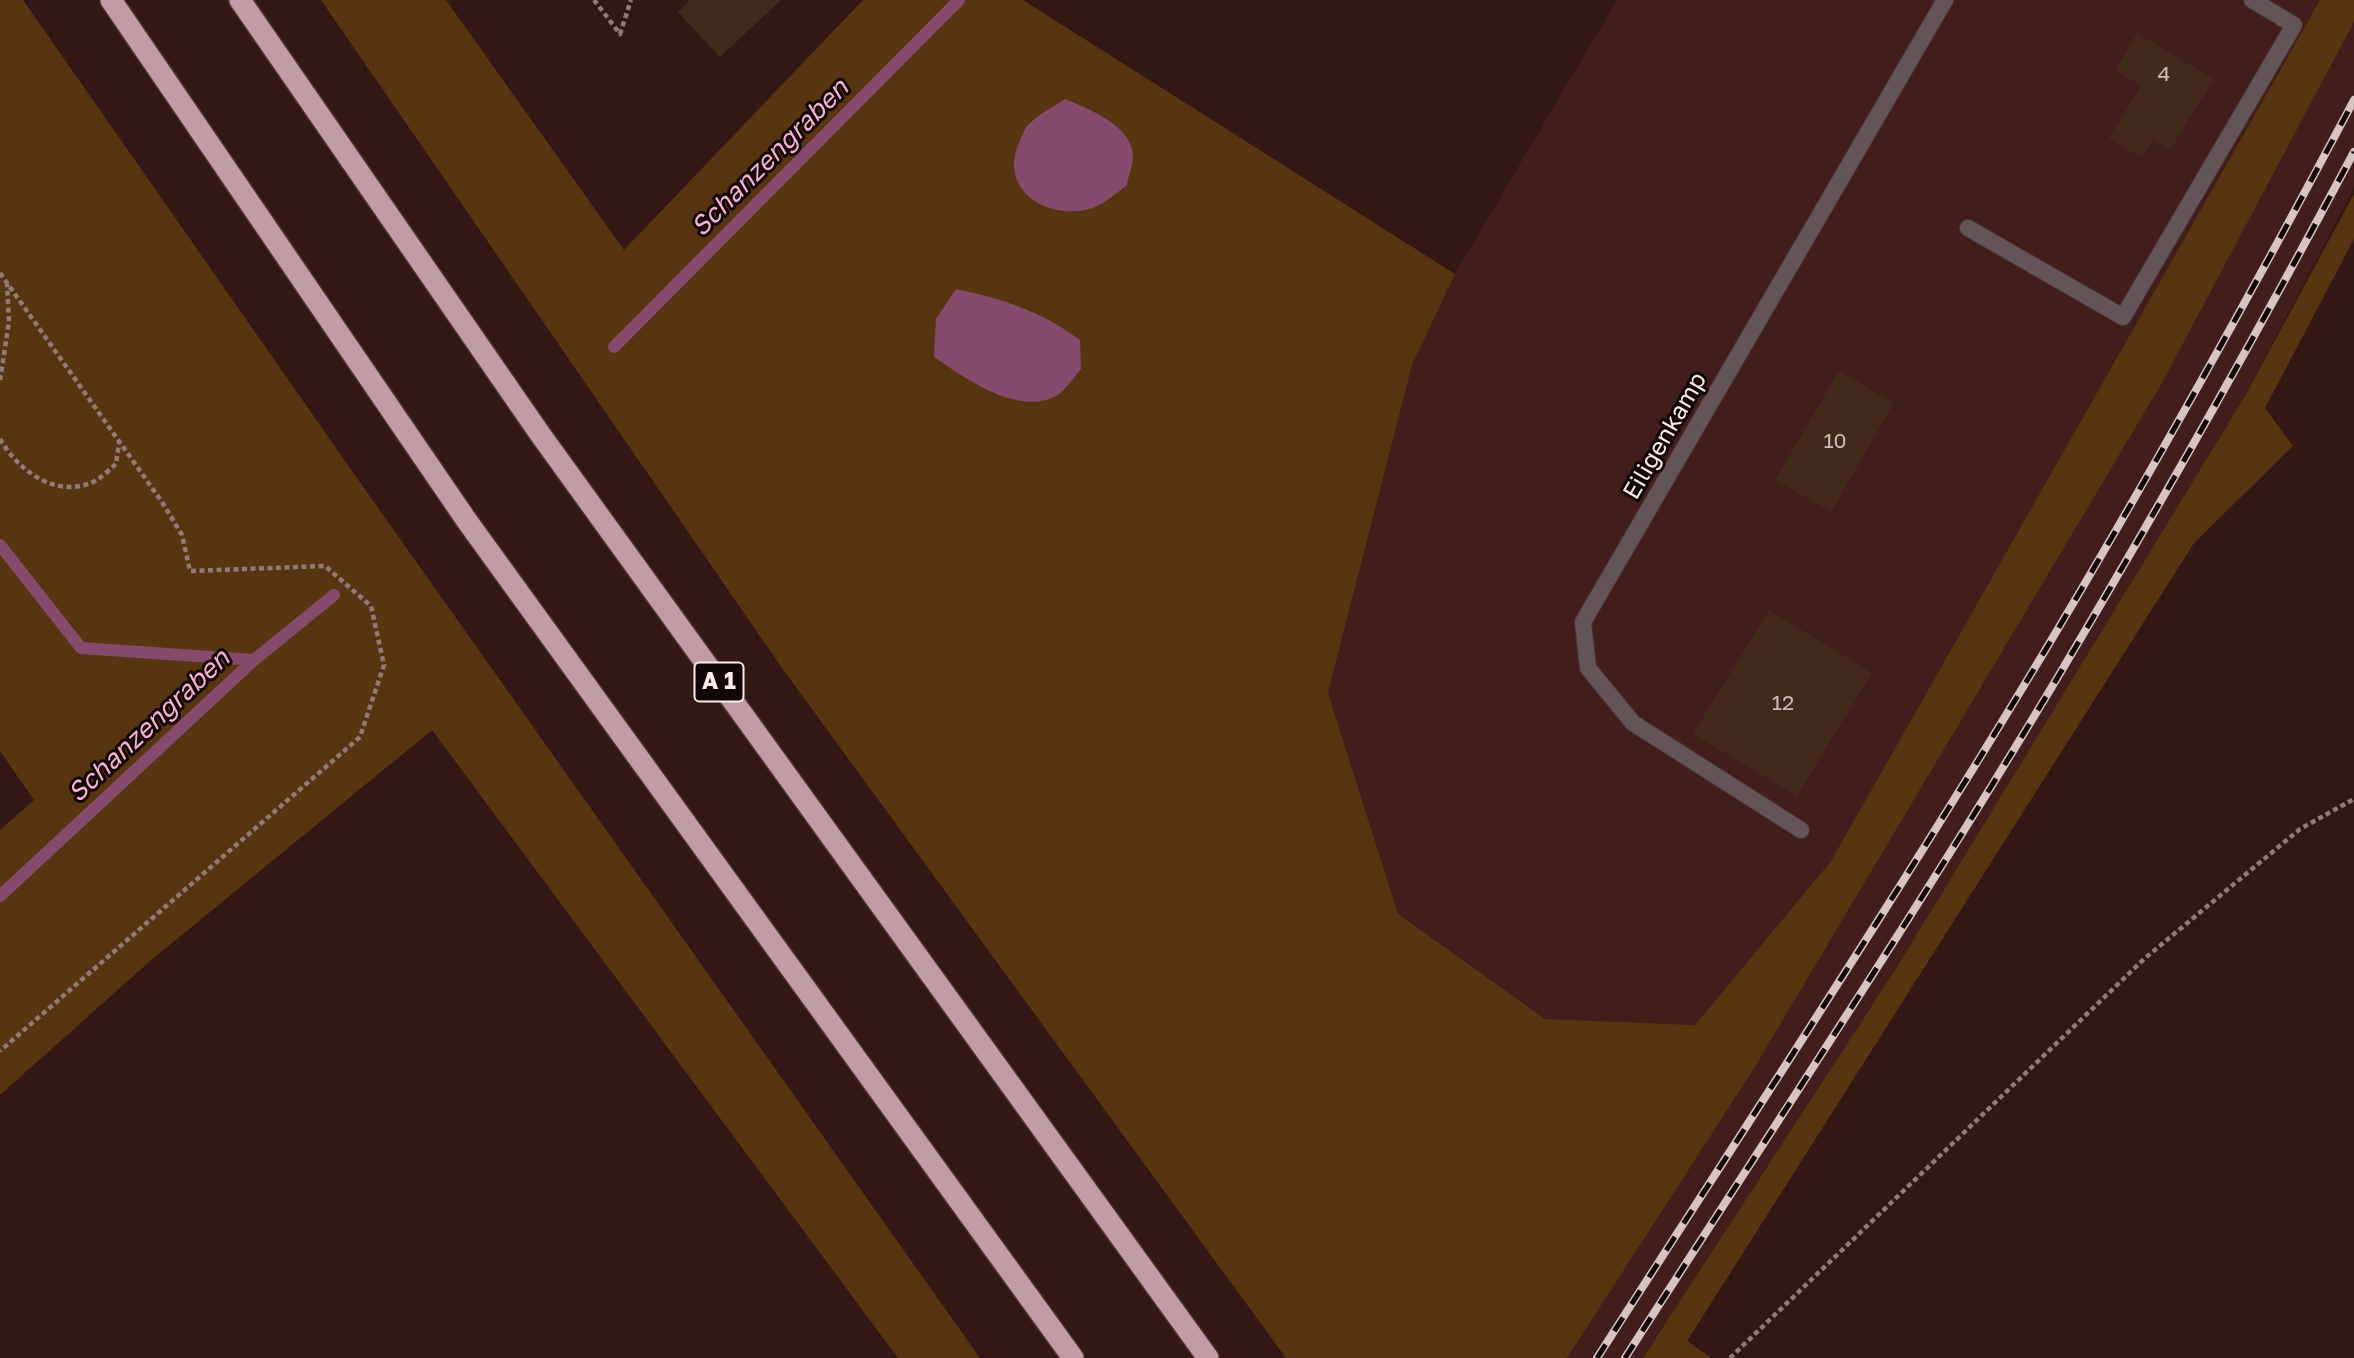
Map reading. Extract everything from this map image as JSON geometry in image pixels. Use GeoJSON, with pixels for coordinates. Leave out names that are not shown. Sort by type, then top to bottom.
{"type":"FeatureCollection","features":[{"type":"Feature","properties":{"kind":"highway"},"geometry":{"type":"LineString","coordinates":[[111,0],[467,521],[1073,1358]]}},
{"type":"Feature","properties":{"kind":"highway","name":"A 1"},"geometry":{"type":"LineString","coordinates":[[240,0],[540,434],[1208,1358]]}},
{"type":"Feature","properties":{"kind":"lane","name":"Eiligenkamp"},"geometry":{"type":"LineString","coordinates":[[1801,830],[1633,723],[1588,668],[1583,622],[1945,0]]}},
{"type":"Feature","properties":{"kind":"lane"},"geometry":{"type":"LineString","coordinates":[[1968,228],[2123,317],[2294,25],[2252,0]]}},
{"type":"Feature","properties":{"kind":"path"},"geometry":{"type":"LineString","coordinates":[[594,0],[620,34],[631,0]]}},
{"type":"Feature","properties":{"kind":"path"},"geometry":{"type":"LineString","coordinates":[[0,273],[182,535],[190,571],[325,566],[371,606],[384,665],[360,737],[0,1051]]}},
{"type":"Feature","properties":{"kind":"path"},"geometry":{"type":"LineString","coordinates":[[0,380],[9,322],[7,284]]}},
{"type":"Feature","properties":{"kind":"path"},"geometry":{"type":"LineString","coordinates":[[0,439],[12,460],[38,480],[69,486],[94,481],[116,464],[119,442]]}},
{"type":"Feature","properties":{"kind":"path"},"geometry":{"type":"LineString","coordinates":[[1730,1358],[2144,959],[2300,830],[2354,799]]}},
{"type":"Feature","properties":{"kind":"shaded area"},"geometry":{"type":"Polygon","coordinates":[[[0,0],[23,0],[359,481],[980,1358],[898,1358],[432,730],[149,962],[0,1095],[0,830],[34,800],[0,751],[0,0]]]}},
{"type":"Feature","properties":{"kind":"shaded area"},"geometry":{"type":"Polygon","coordinates":[[[321,0],[446,0],[624,250],[863,0],[1023,0],[1455,274],[1412,365],[1328,693],[1398,914],[1545,1019],[1695,1025],[1831,861],[2320,0],[2354,0],[2354,22],[2162,383],[1753,1070],[1567,1358],[1286,1358],[782,668],[321,0]]]}},
{"type":"Feature","properties":{"kind":"shaded area"},"geometry":{"type":"Polygon","coordinates":[[[1617,0],[2320,0],[1831,861],[1695,1025],[1545,1019],[1398,915],[1328,693],[1412,365],[1455,274],[1617,0]]]}},
{"type":"Feature","properties":{"kind":"shaded area"},"geometry":{"type":"Polygon","coordinates":[[[2354,22],[2354,187],[2245,396],[1895,970],[1643,1358],[1567,1358],[1753,1070],[2162,383],[2354,22]]]}},
{"type":"Feature","properties":{"kind":"shaded area"},"geometry":{"type":"Polygon","coordinates":[[[1065,99],[1108,120],[1118,128],[1131,147],[1133,158],[1127,185],[1102,203],[1085,210],[1054,209],[1040,204],[1020,186],[1015,174],[1014,159],[1026,128],[1037,117],[1065,99]]]}},
{"type":"Feature","properties":{"kind":"shaded area"},"geometry":{"type":"Polygon","coordinates":[[[2354,194],[2354,239],[2265,408],[2293,446],[2194,543],[1687,1341],[1711,1358],[1643,1358],[1895,970],[2245,396],[2354,194]]]}},
{"type":"Feature","properties":{"kind":"shaded area"},"geometry":{"type":"Polygon","coordinates":[[[956,289],[1021,307],[1066,330],[1080,340],[1081,369],[1059,394],[1028,402],[994,393],[961,375],[934,357],[936,319],[956,289]]]}},
{"type":"Feature","properties":{"kind":"building"},"geometry":{"type":"Polygon","coordinates":[[[690,0],[781,0],[720,57],[678,12],[690,0]]]}},
{"type":"Feature","properties":{"kind":"building"},"geometry":{"type":"Polygon","coordinates":[[[2137,33],[2214,79],[2170,150],[2153,139],[2142,158],[2109,138],[2141,86],[2115,70],[2137,33]]]}},
{"type":"Feature","properties":{"kind":"building"},"geometry":{"type":"Polygon","coordinates":[[[1839,371],[1894,403],[1831,512],[1775,480],[1839,371]]]}},
{"type":"Feature","properties":{"kind":"building"},"geometry":{"type":"Polygon","coordinates":[[[1769,610],[1872,673],[1797,796],[1693,734],[1769,610]]]}},
{"type":"Feature","properties":{"kind":"waterway","name":"Schanzengraben"},"geometry":{"type":"LineString","coordinates":[[614,347],[959,0]]}},
{"type":"Feature","properties":{"kind":"waterway"},"geometry":{"type":"LineString","coordinates":[[0,545],[81,648],[254,660]]}},
{"type":"Feature","properties":{"kind":"waterway","name":"Schanzengraben"},"geometry":{"type":"LineString","coordinates":[[0,896],[254,660],[334,595]]}},
{"type":"Feature","properties":{"kind":"railway"},"geometry":{"type":"LineString","coordinates":[[1597,1358],[1879,920],[2043,654],[2202,379],[2354,100]]}},
{"type":"Feature","properties":{"kind":"railway"},"geometry":{"type":"LineString","coordinates":[[1625,1358],[1901,930],[2062,670],[2211,413],[2354,152]]}}]}
